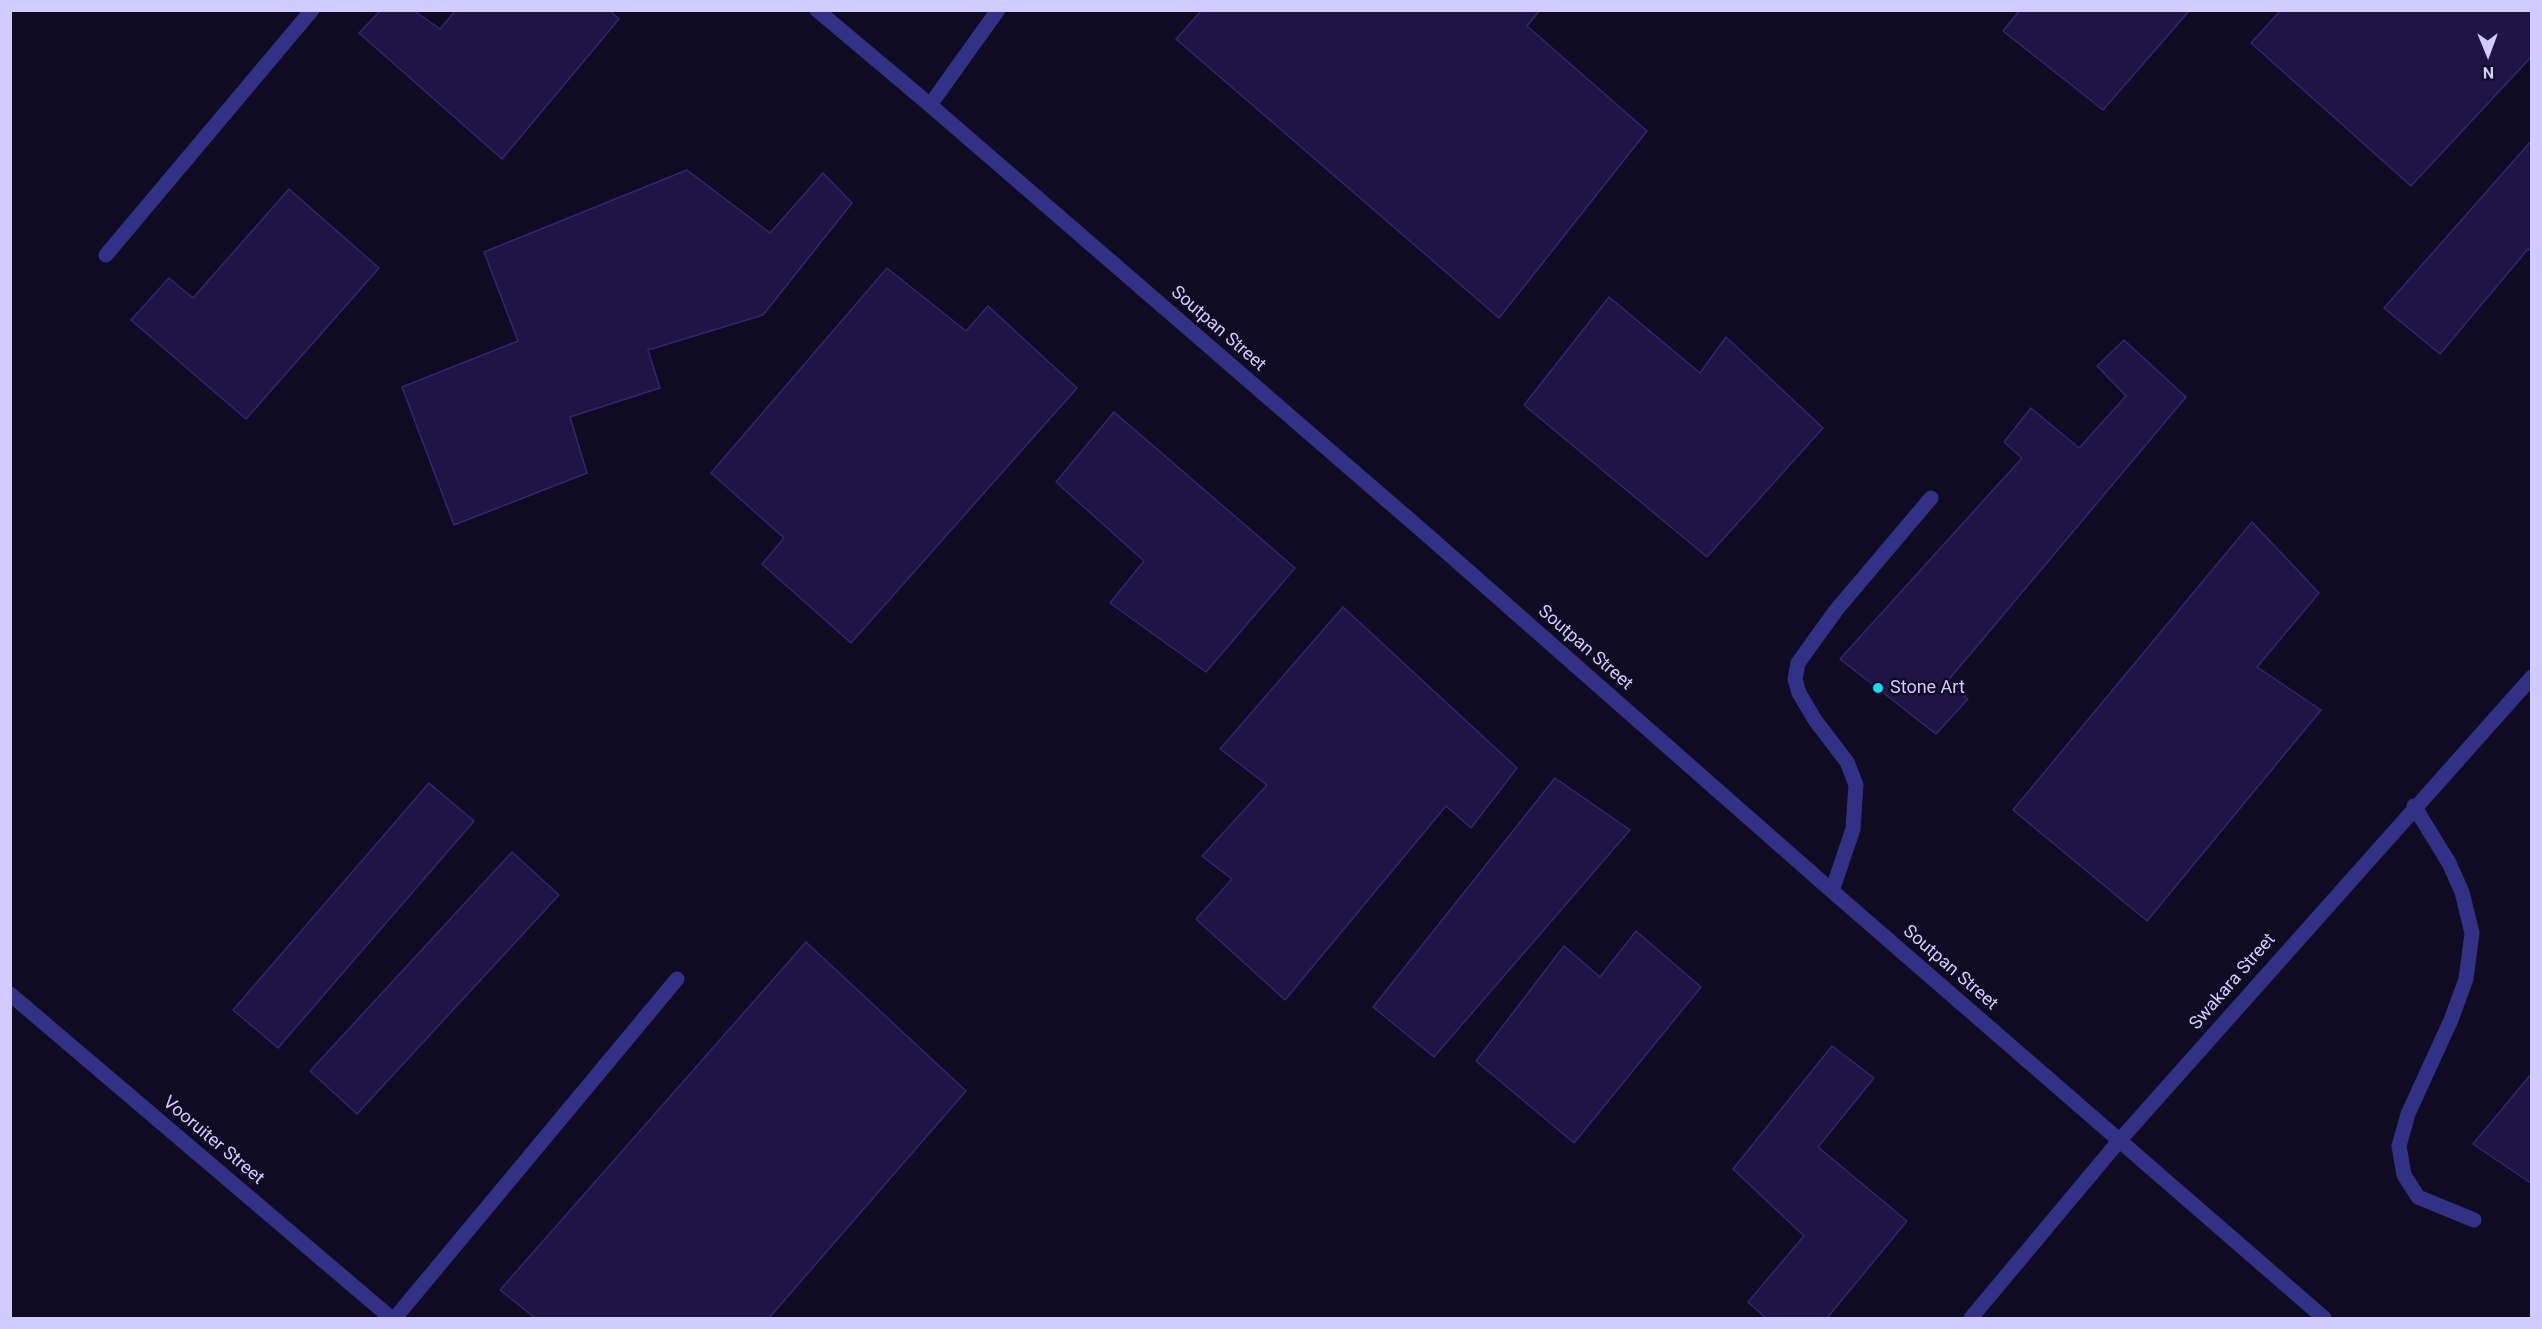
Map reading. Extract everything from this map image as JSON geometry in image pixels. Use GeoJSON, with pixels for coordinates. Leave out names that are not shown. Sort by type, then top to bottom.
{"type":"FeatureCollection","features":[{"type":"Feature","properties":{"kind":"street"},"geometry":{"type":"LineString","coordinates":[[105,255],[312,10]]}},
{"type":"Feature","properties":{"kind":"street","name":"Soutpan Street"},"geometry":{"type":"LineString","coordinates":[[817,10],[1426,534],[1832,891],[2324,1318]]}},
{"type":"Feature","properties":{"kind":"street"},"geometry":{"type":"LineString","coordinates":[[930,105],[998,10]]}},
{"type":"Feature","properties":{"kind":"street"},"geometry":{"type":"LineString","coordinates":[[1832,891],[1853,829],[1856,785],[1847,762],[1815,720],[1799,693],[1795,679],[1798,663],[1837,609],[1931,498]]}},
{"type":"Feature","properties":{"kind":"street","name":"Swakara Street"},"geometry":{"type":"LineString","coordinates":[[1971,1318],[2119,1141],[2414,806],[2532,677]]}},
{"type":"Feature","properties":{"kind":"street"},"geometry":{"type":"LineString","coordinates":[[2414,806],[2449,864],[2462,892],[2472,933],[2466,979],[2451,1020],[2408,1114],[2399,1146],[2404,1175],[2418,1197],[2474,1220]]}},
{"type":"Feature","properties":{"kind":"street"},"geometry":{"type":"LineString","coordinates":[[393,1318],[677,979]]}},
{"type":"Feature","properties":{"kind":"street","name":"Vooruiter Street"},"geometry":{"type":"LineString","coordinates":[[10,994],[393,1318]]}},
{"type":"Feature","properties":{"kind":"building"},"geometry":{"type":"Polygon","coordinates":[[[381,10],[413,10],[440,29],[456,10],[609,10],[619,19],[502,159],[359,33],[381,10]]]}},
{"type":"Feature","properties":{"kind":"building"},"geometry":{"type":"Polygon","coordinates":[[[1202,10],[1540,10],[1527,26],[1647,131],[1499,318],[1176,39],[1202,10]]]}},
{"type":"Feature","properties":{"kind":"building"},"geometry":{"type":"Polygon","coordinates":[[[2020,10],[2190,10],[2103,110],[2003,31],[2020,10]]]}},
{"type":"Feature","properties":{"kind":"building"},"geometry":{"type":"Polygon","coordinates":[[[2281,10],[2532,10],[2532,56],[2411,186],[2251,43],[2281,10]]]}},
{"type":"Feature","properties":{"kind":"building"},"geometry":{"type":"Polygon","coordinates":[[[2532,140],[2532,252],[2528,249],[2440,354],[2384,308],[2532,140]]]}},
{"type":"Feature","properties":{"kind":"building"},"geometry":{"type":"Polygon","coordinates":[[[687,170],[770,233],[823,173],[852,203],[763,315],[648,350],[660,388],[570,417],[587,473],[454,525],[402,387],[518,341],[484,252],[687,170]]]}},
{"type":"Feature","properties":{"kind":"building"},"geometry":{"type":"Polygon","coordinates":[[[289,189],[379,268],[246,419],[131,320],[169,278],[193,298],[289,189]]]}},
{"type":"Feature","properties":{"kind":"building"},"geometry":{"type":"Polygon","coordinates":[[[887,268],[966,331],[988,306],[1077,388],[851,643],[762,564],[784,538],[711,473],[887,268]]]}},
{"type":"Feature","properties":{"kind":"building"},"geometry":{"type":"Polygon","coordinates":[[[1609,297],[1700,373],[1726,337],[1823,428],[1707,557],[1524,405],[1609,297]]]}},
{"type":"Feature","properties":{"kind":"building"},"geometry":{"type":"Polygon","coordinates":[[[2124,340],[2186,397],[1946,683],[1968,699],[1936,734],[1840,659],[2022,458],[2004,442],[2031,408],[2079,448],[2126,396],[2097,366],[2124,340]]]}},
{"type":"Feature","properties":{"kind":"building"},"geometry":{"type":"Polygon","coordinates":[[[1114,412],[1295,568],[1206,672],[1110,603],[1144,561],[1056,482],[1114,412]]]}},
{"type":"Feature","properties":{"kind":"building"},"geometry":{"type":"Polygon","coordinates":[[[2252,522],[2319,593],[2257,667],[2321,710],[2147,921],[2013,810],[2252,522]]]}},
{"type":"Feature","properties":{"kind":"building"},"geometry":{"type":"Polygon","coordinates":[[[1343,607],[1517,768],[1471,828],[1446,806],[1285,1000],[1196,919],[1232,879],[1202,856],[1267,785],[1220,749],[1343,607]]]}},
{"type":"Feature","properties":{"kind":"building"},"geometry":{"type":"Polygon","coordinates":[[[1555,778],[1630,830],[1434,1057],[1373,1007],[1555,778]]]}},
{"type":"Feature","properties":{"kind":"building"},"geometry":{"type":"Polygon","coordinates":[[[429,783],[474,821],[278,1048],[233,1010],[429,783]]]}},
{"type":"Feature","properties":{"kind":"building"},"geometry":{"type":"Polygon","coordinates":[[[512,852],[559,895],[357,1114],[310,1071],[512,852]]]}},
{"type":"Feature","properties":{"kind":"building"},"geometry":{"type":"Polygon","coordinates":[[[1636,931],[1701,987],[1574,1143],[1476,1061],[1564,946],[1600,977],[1636,931]]]}},
{"type":"Feature","properties":{"kind":"building"},"geometry":{"type":"Polygon","coordinates":[[[806,942],[966,1091],[769,1318],[535,1318],[500,1290],[806,942]]]}},
{"type":"Feature","properties":{"kind":"building"},"geometry":{"type":"Polygon","coordinates":[[[1832,1046],[1874,1078],[1818,1147],[1907,1221],[1827,1318],[1766,1318],[1748,1302],[1804,1236],[1733,1169],[1832,1046]]]}},
{"type":"Feature","properties":{"kind":"building"},"geometry":{"type":"Polygon","coordinates":[[[2532,1073],[2532,1179],[2529,1182],[2473,1144],[2532,1073]]]}},
{"type":"Feature","properties":{"kind":"place","name":"Stone Art"},"geometry":{"type":"Point","coordinates":[1878,688]}}]}
